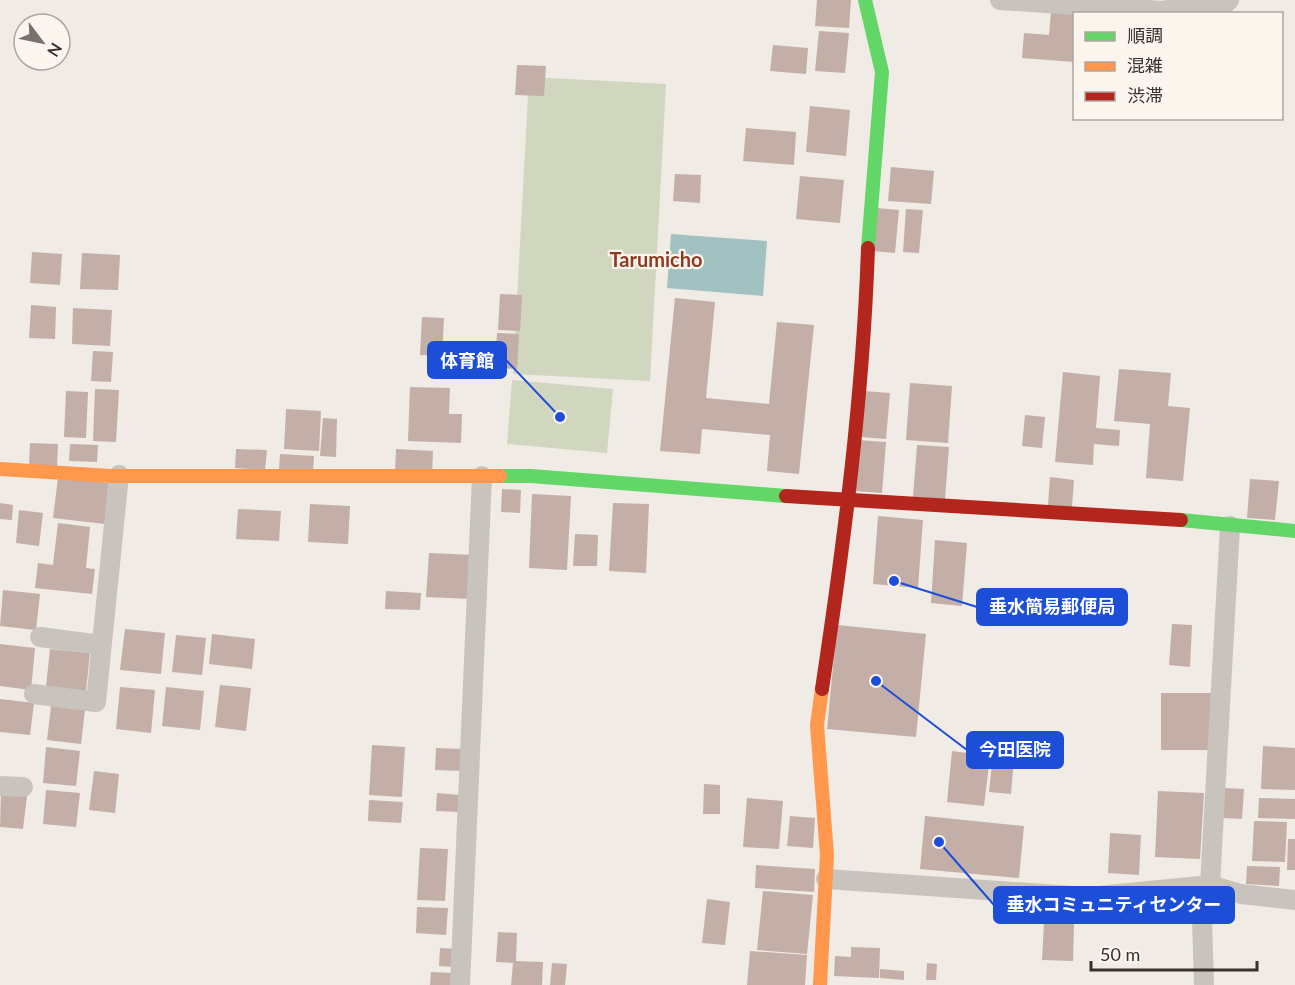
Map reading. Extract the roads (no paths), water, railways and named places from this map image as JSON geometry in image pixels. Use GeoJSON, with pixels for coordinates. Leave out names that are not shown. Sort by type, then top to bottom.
{"type":"FeatureCollection","features":[{"type":"Feature","properties":{"kind":"street"},"geometry":{"type":"LineString","coordinates":[[820,985],[826,836],[817,725],[850,501],[866,319],[870,204],[882,72],[865,0]]}},
{"type":"Feature","properties":{"kind":"street"},"geometry":{"type":"LineString","coordinates":[[1000,0],[1162,11],[1173,9],[1219,10],[1229,0]]}},
{"type":"Feature","properties":{"kind":"street"},"geometry":{"type":"LineString","coordinates":[[0,469],[119,476],[531,476],[850,501],[1194,521],[1295,531]]}},
{"type":"Feature","properties":{"kind":"street"},"geometry":{"type":"LineString","coordinates":[[34,693],[96,702],[119,476]]}},
{"type":"Feature","properties":{"kind":"street"},"geometry":{"type":"LineString","coordinates":[[460,985],[482,476]]}},
{"type":"Feature","properties":{"kind":"street"},"geometry":{"type":"LineString","coordinates":[[1204,985],[1206,886],[1230,526]]}},
{"type":"Feature","properties":{"kind":"street"},"geometry":{"type":"LineString","coordinates":[[40,637],[101,645]]}},
{"type":"Feature","properties":{"kind":"street"},"geometry":{"type":"LineString","coordinates":[[0,786],[23,787]]}},
{"type":"Feature","properties":{"kind":"street"},"geometry":{"type":"LineString","coordinates":[[826,879],[1088,897],[1206,886],[1241,894],[1295,900]]}},
{"type":"Feature","properties":{"kind":"water"},"geometry":{"type":"Polygon","coordinates":[[[671,234],[767,241],[763,296],[667,288],[671,234]]]}},
{"type":"Feature","properties":{"kind":"place","name":"体育館"},"geometry":{"type":"Point","coordinates":[560,417]}},
{"type":"Feature","properties":{"kind":"place","name":"垂水簡易郵便局"},"geometry":{"type":"Point","coordinates":[894,581]}},
{"type":"Feature","properties":{"kind":"place","name":"今田医院"},"geometry":{"type":"Point","coordinates":[876,681]}},
{"type":"Feature","properties":{"kind":"place","name":"垂水コミュニティセンター"},"geometry":{"type":"Point","coordinates":[939,842]}},
{"type":"Feature","properties":{"kind":"district","name":"Tarumicho"},"geometry":{"type":"Point","coordinates":[656,260]}}]}
